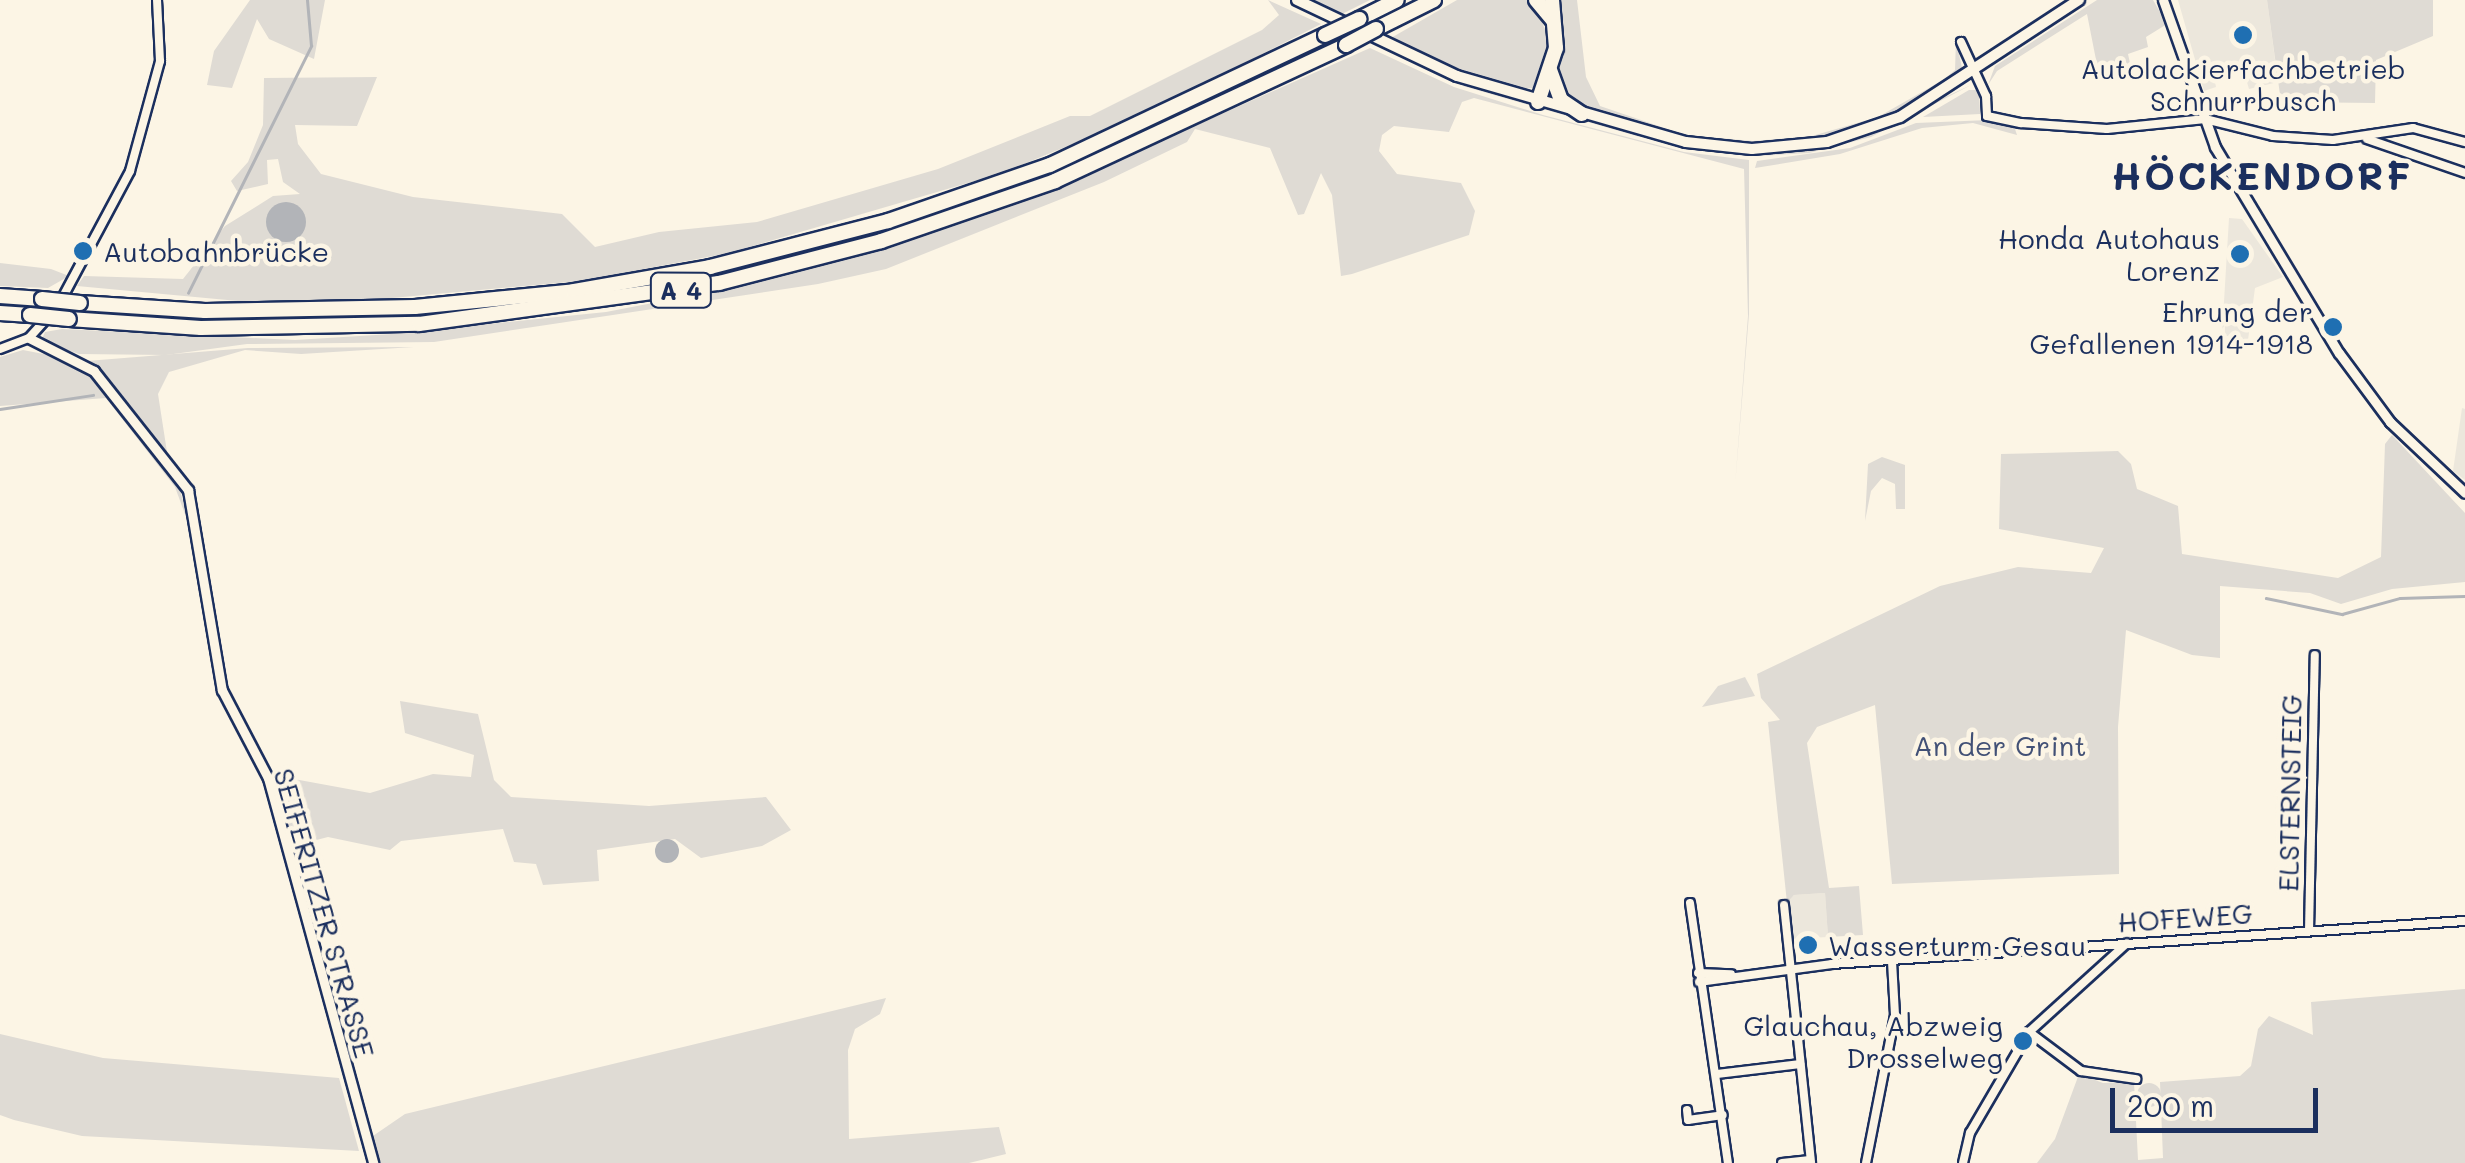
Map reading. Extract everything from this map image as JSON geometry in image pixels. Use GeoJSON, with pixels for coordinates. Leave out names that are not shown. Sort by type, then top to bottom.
{"type":"FeatureCollection","features":[{"type":"Feature","properties":{"kind":"highway"},"geometry":{"type":"LineString","coordinates":[[1363,17],[1378,0]]}},
{"type":"Feature","properties":{"kind":"highway","name":"A 4"},"geometry":{"type":"LineString","coordinates":[[0,296],[205,311],[415,308],[574,291],[710,267],[888,221],[1050,165],[1397,0]]}},
{"type":"Feature","properties":{"kind":"highway","name":"A 4"},"geometry":{"type":"LineString","coordinates":[[0,312],[201,328],[419,324],[719,283],[898,236],[1056,180],[1434,0]]}},
{"type":"Feature","properties":{"kind":"highway"},"geometry":{"type":"LineString","coordinates":[[1536,0],[1554,21]]}},
{"type":"Feature","properties":{"kind":"highway"},"geometry":{"type":"LineString","coordinates":[[1538,102],[1550,69],[1552,0]]}},
{"type":"Feature","properties":{"kind":"highway"},"geometry":{"type":"LineString","coordinates":[[1550,69],[1561,100],[1582,114]]}},
{"type":"Feature","properties":{"kind":"main road"},"geometry":{"type":"LineString","coordinates":[[1297,0],[1397,52],[1538,102],[1714,146],[1804,146],[1900,116],[2079,0]]}},
{"type":"Feature","properties":{"kind":"street"},"geometry":{"type":"LineString","coordinates":[[0,348],[29,338],[68,292],[110,209],[152,104],[160,62],[157,0]]}},
{"type":"Feature","properties":{"kind":"street"},"geometry":{"type":"LineString","coordinates":[[2163,0],[2214,147],[2346,365],[2399,432],[2465,493]]}},
{"type":"Feature","properties":{"kind":"street"},"geometry":{"type":"LineString","coordinates":[[1960,42],[1986,96],[1987,116],[2108,129],[2206,119],[2273,136],[2367,138],[2413,128],[2465,142]]}},
{"type":"Feature","properties":{"kind":"street"},"geometry":{"type":"LineString","coordinates":[[2367,138],[2465,173]]}},
{"type":"Feature","properties":{"kind":"street","name":"SEIFERITZER STRASSE"},"geometry":{"type":"LineString","coordinates":[[29,338],[94,372],[188,490],[222,690],[268,778],[372,1163]]}},
{"type":"Feature","properties":{"kind":"street","name":"ELSTERNSTEIG"},"geometry":{"type":"LineString","coordinates":[[2309,931],[2315,655]]}},
{"type":"Feature","properties":{"kind":"street"},"geometry":{"type":"LineString","coordinates":[[1690,903],[1708,1064],[1717,1074],[1728,1163]]}},
{"type":"Feature","properties":{"kind":"street"},"geometry":{"type":"LineString","coordinates":[[1782,1163],[1810,1162],[1784,905]]}},
{"type":"Feature","properties":{"kind":"street","name":"HOFEWEG"},"geometry":{"type":"LineString","coordinates":[[1699,978],[2126,943],[2465,921]]}},
{"type":"Feature","properties":{"kind":"street"},"geometry":{"type":"LineString","coordinates":[[1962,1163],[1976,1121],[2028,1032],[2126,943]]}},
{"type":"Feature","properties":{"kind":"street"},"geometry":{"type":"LineString","coordinates":[[1866,1163],[1895,1015],[1892,961]]}},
{"type":"Feature","properties":{"kind":"street"},"geometry":{"type":"LineString","coordinates":[[2028,1032],[2080,1071],[2136,1079]]}},
{"type":"Feature","properties":{"kind":"street"},"geometry":{"type":"LineString","coordinates":[[1717,1074],[1800,1064]]}},
{"type":"Feature","properties":{"kind":"street"},"geometry":{"type":"LineString","coordinates":[[1687,1110],[1688,1120],[1723,1116]]}},
{"type":"Feature","properties":{"kind":"shaded area"},"geometry":{"type":"Polygon","coordinates":[[[2178,0],[2267,0],[2278,82],[2249,89],[2243,69],[2214,77],[2216,87],[2204,91],[2178,0]]]}},
{"type":"Feature","properties":{"kind":"shaded area"},"geometry":{"type":"Polygon","coordinates":[[[286,202],[300,208],[306,222],[300,236],[286,242],[272,236],[266,222],[272,208],[286,202]]]}},
{"type":"Feature","properties":{"kind":"shaded area"},"geometry":{"type":"Polygon","coordinates":[[[2229,218],[2242,219],[2283,277],[2255,288],[2248,340],[2222,335],[2229,218]]]}},
{"type":"Feature","properties":{"kind":"shaded area"},"geometry":{"type":"Polygon","coordinates":[[[2462,408],[2465,409],[2465,480],[2453,471],[2462,408]]]}},
{"type":"Feature","properties":{"kind":"shaded area"},"geometry":{"type":"Polygon","coordinates":[[[667,839],[679,851],[667,863],[655,851],[667,839]]]}},
{"type":"Feature","properties":{"kind":"shaded area"},"geometry":{"type":"Polygon","coordinates":[[[1825,893],[1828,937],[1789,939],[1787,903],[1794,895],[1825,893]]]}},
{"type":"Feature","properties":{"kind":"green space"},"geometry":{"type":"Polygon","coordinates":[[[250,0],[325,0],[314,59],[269,39],[257,19],[232,88],[207,85],[214,51],[250,0]]]}},
{"type":"Feature","properties":{"kind":"green space"},"geometry":{"type":"Polygon","coordinates":[[[1268,0],[1321,24],[1140,116],[1002,173],[729,253],[580,281],[359,301],[238,301],[77,286],[84,276],[183,279],[225,226],[273,196],[300,194],[283,182],[278,159],[267,160],[268,184],[237,191],[231,181],[248,162],[263,125],[264,78],[377,77],[357,126],[295,125],[298,144],[321,174],[413,197],[562,214],[595,247],[659,232],[757,222],[938,169],[1070,116],[1090,116],[1262,30],[1279,15],[1268,0]]]}},
{"type":"Feature","properties":{"kind":"green space"},"geometry":{"type":"Polygon","coordinates":[[[1304,0],[1370,0],[1334,18],[1304,0]]]}},
{"type":"Feature","properties":{"kind":"green space"},"geometry":{"type":"Polygon","coordinates":[[[1457,0],[1532,0],[1549,38],[1533,88],[1516,89],[1384,42],[1457,0]]]}},
{"type":"Feature","properties":{"kind":"green space"},"geometry":{"type":"Polygon","coordinates":[[[1555,0],[1577,0],[1586,77],[1600,106],[1685,135],[1753,141],[1812,136],[1878,117],[1943,80],[1955,70],[1956,40],[1962,68],[1895,115],[1829,138],[1748,145],[1696,140],[1596,113],[1562,96],[1555,77],[1563,35],[1555,0]]]}},
{"type":"Feature","properties":{"kind":"green space"},"geometry":{"type":"Polygon","coordinates":[[[2097,0],[2153,0],[2167,24],[2146,37],[2148,47],[2128,54],[2131,68],[2098,70],[2087,14],[1997,71],[1988,85],[1995,66],[2097,0]]]}},
{"type":"Feature","properties":{"kind":"green space"},"geometry":{"type":"Polygon","coordinates":[[[2267,0],[2433,0],[2433,36],[2376,60],[2375,103],[2281,102],[2267,0]]]}},
{"type":"Feature","properties":{"kind":"green space"},"geometry":{"type":"Polygon","coordinates":[[[1370,48],[1454,87],[1543,115],[1684,152],[1749,160],[1749,314],[1735,486],[1748,316],[1744,169],[1474,98],[1462,102],[1449,132],[1394,126],[1382,135],[1379,151],[1397,174],[1461,183],[1475,211],[1469,235],[1341,276],[1332,195],[1321,173],[1304,214],[1298,215],[1270,148],[1195,129],[1187,142],[1104,182],[886,269],[818,284],[434,342],[247,344],[166,355],[79,354],[41,341],[45,332],[62,329],[295,340],[392,334],[606,312],[751,284],[1028,200],[1370,48]]]}},
{"type":"Feature","properties":{"kind":"green space"},"geometry":{"type":"Polygon","coordinates":[[[1971,85],[1871,137],[1809,153],[1756,156],[1861,136],[1971,85]]]}},
{"type":"Feature","properties":{"kind":"green space"},"geometry":{"type":"Polygon","coordinates":[[[1463,86],[1627,130],[1640,137],[1463,86]]]}},
{"type":"Feature","properties":{"kind":"green space"},"geometry":{"type":"Polygon","coordinates":[[[1969,90],[1979,90],[1980,114],[1923,117],[1969,90]]]}},
{"type":"Feature","properties":{"kind":"green space"},"geometry":{"type":"Polygon","coordinates":[[[1989,120],[2014,126],[2017,135],[1973,123],[1922,128],[1840,154],[1755,168],[1757,161],[1850,148],[1916,123],[1989,120]]]}},
{"type":"Feature","properties":{"kind":"green space"},"geometry":{"type":"Polygon","coordinates":[[[0,263],[51,269],[69,276],[48,288],[0,286],[0,263]]]}},
{"type":"Feature","properties":{"kind":"green space"},"geometry":{"type":"Polygon","coordinates":[[[414,347],[301,354],[245,350],[169,372],[158,394],[167,452],[87,361],[248,348],[414,347]]]}},
{"type":"Feature","properties":{"kind":"green space"},"geometry":{"type":"Polygon","coordinates":[[[23,350],[64,358],[100,384],[177,480],[193,536],[175,487],[106,398],[0,406],[0,357],[23,350]]]}},
{"type":"Feature","properties":{"kind":"green space","name":"An der Grint"},"geometry":{"type":"Polygon","coordinates":[[[2392,435],[2465,513],[2465,582],[2392,589],[2341,604],[2310,593],[2220,586],[2220,658],[2192,655],[2126,630],[2118,727],[2119,874],[1892,884],[1875,705],[1817,727],[1807,743],[1829,888],[1859,886],[1863,935],[1828,937],[1825,893],[1794,895],[1787,903],[1768,722],[1780,720],[1761,698],[1757,674],[1940,586],[2018,567],[2091,573],[2104,548],[1999,529],[2001,454],[2118,451],[2131,464],[2137,489],[2178,506],[2182,554],[2338,578],[2381,557],[2385,444],[2392,435]]]}},
{"type":"Feature","properties":{"kind":"green space"},"geometry":{"type":"Polygon","coordinates":[[[1882,457],[1905,465],[1905,509],[1896,509],[1895,484],[1882,478],[1871,491],[1865,521],[1868,464],[1882,457]]]}},
{"type":"Feature","properties":{"kind":"green space"},"geometry":{"type":"Polygon","coordinates":[[[1745,677],[1755,696],[1702,707],[1718,686],[1745,677]]]}},
{"type":"Feature","properties":{"kind":"green space"},"geometry":{"type":"Polygon","coordinates":[[[400,701],[478,714],[494,780],[511,797],[649,806],[766,797],[791,830],[762,846],[701,858],[675,839],[597,850],[599,881],[543,885],[536,864],[514,862],[503,829],[401,841],[390,850],[328,837],[293,846],[277,790],[283,777],[370,793],[433,774],[471,777],[474,755],[405,733],[400,701]]]}},
{"type":"Feature","properties":{"kind":"green space"},"geometry":{"type":"Polygon","coordinates":[[[2465,989],[2465,1163],[2037,1163],[2055,1139],[2079,1074],[2103,1083],[2134,1082],[2138,1160],[2163,1158],[2160,1082],[2240,1076],[2251,1066],[2258,1029],[2269,1016],[2313,1035],[2311,1002],[2465,989]]]}},
{"type":"Feature","properties":{"kind":"green space"},"geometry":{"type":"Polygon","coordinates":[[[886,998],[880,1014],[855,1029],[848,1050],[849,1139],[999,1127],[1006,1154],[969,1163],[378,1163],[370,1138],[405,1114],[886,998]]]}},
{"type":"Feature","properties":{"kind":"green space"},"geometry":{"type":"Polygon","coordinates":[[[0,1034],[103,1058],[339,1078],[359,1151],[82,1136],[14,1120],[0,1115],[0,1034]]]}},
{"type":"Feature","properties":{"kind":"green space"},"geometry":{"type":"Polygon","coordinates":[[[2149,1083],[2161,1095],[2149,1107],[2137,1095],[2149,1083]]]}},
{"type":"Feature","properties":{"kind":"waterway"},"geometry":{"type":"LineString","coordinates":[[188,293],[311,46],[307,0]]}},
{"type":"Feature","properties":{"kind":"waterway"},"geometry":{"type":"LineString","coordinates":[[0,409],[93,395]]}},
{"type":"Feature","properties":{"kind":"waterway"},"geometry":{"type":"LineString","coordinates":[[2266,598],[2342,614],[2400,598],[2465,596]]}},
{"type":"Feature","properties":{"kind":"place","name":"Autolackierfachbetrieb Schnurrbusch"},"geometry":{"type":"Point","coordinates":[2243,35]}},
{"type":"Feature","properties":{"kind":"place","name":"Autobahnbrücke"},"geometry":{"type":"Point","coordinates":[83,251]}},
{"type":"Feature","properties":{"kind":"place","name":"Honda Autohaus Lorenz"},"geometry":{"type":"Point","coordinates":[2240,254]}},
{"type":"Feature","properties":{"kind":"place","name":"Ehrung der Gefallenen 1914-1918"},"geometry":{"type":"Point","coordinates":[2333,327]}},
{"type":"Feature","properties":{"kind":"place","name":"Wasserturm Gesau"},"geometry":{"type":"Point","coordinates":[1808,945]}},
{"type":"Feature","properties":{"kind":"place","name":"Glauchau, Abzweig Drosselweg"},"geometry":{"type":"Point","coordinates":[2023,1041]}},
{"type":"Feature","properties":{"kind":"district","name":"HÖCKENDORF"},"geometry":{"type":"Point","coordinates":[2262,176]}}]}
